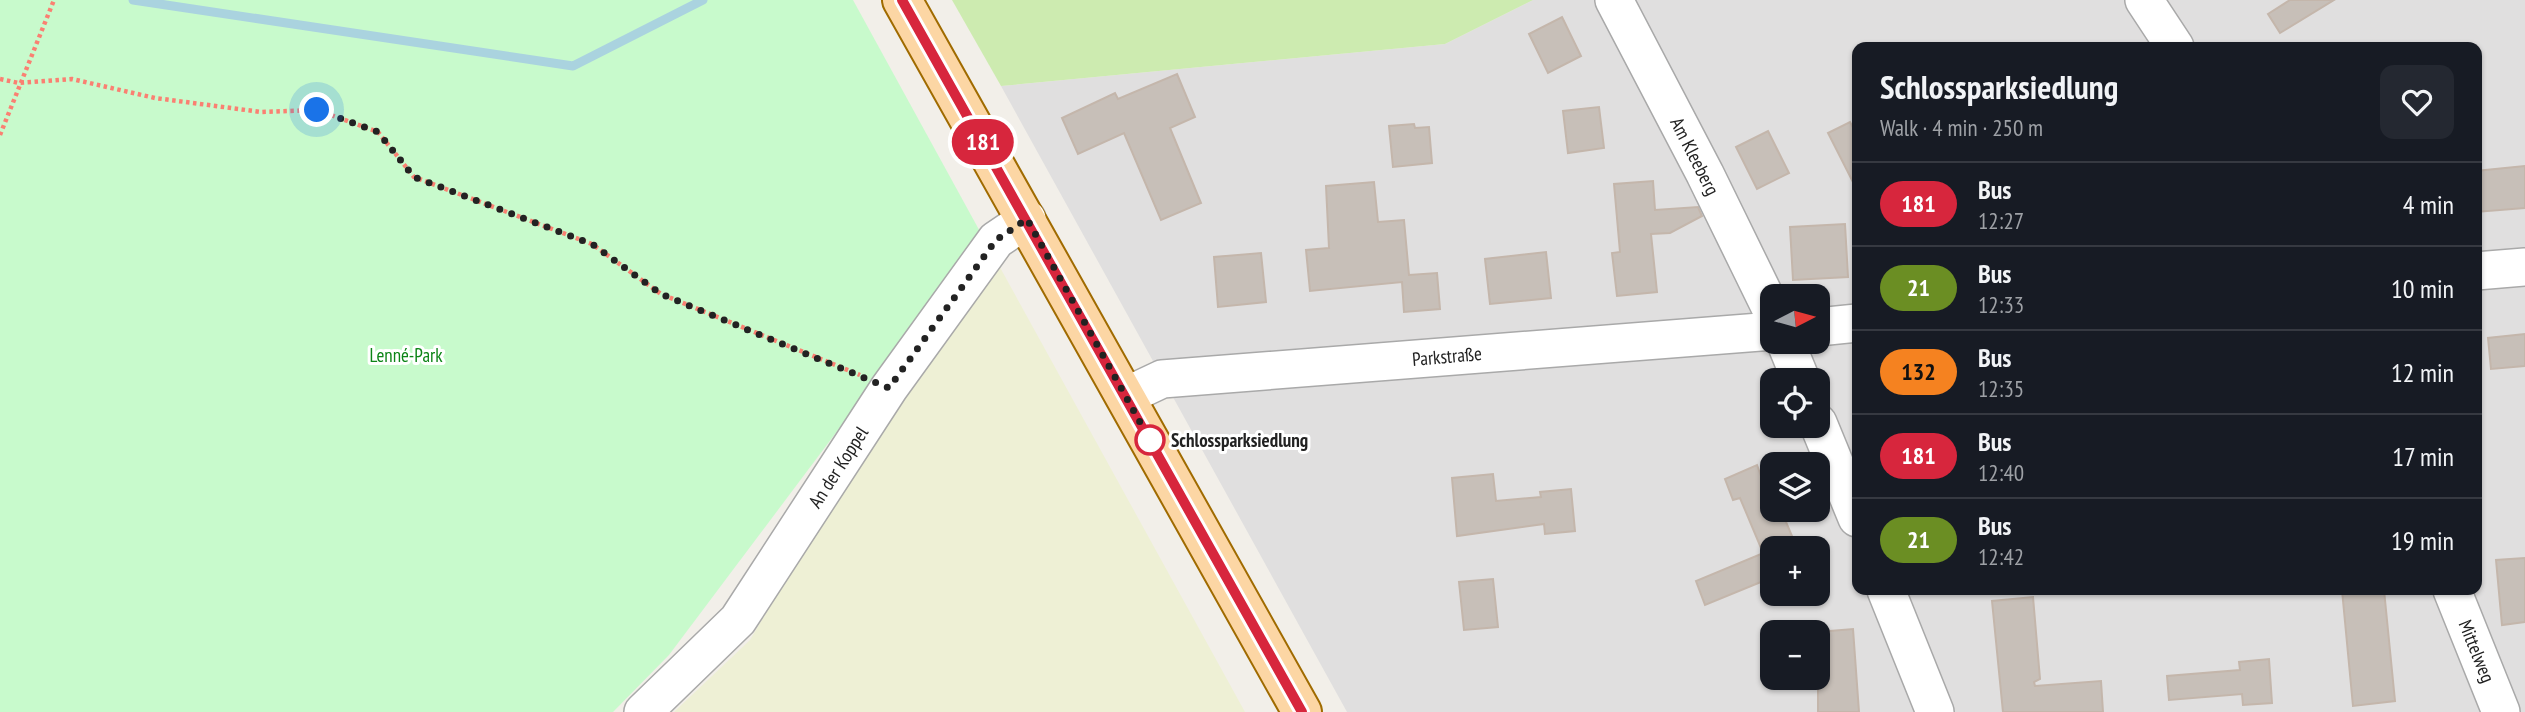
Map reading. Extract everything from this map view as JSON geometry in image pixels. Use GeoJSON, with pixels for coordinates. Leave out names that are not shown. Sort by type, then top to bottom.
{"type":"FeatureCollection","features":[{"type":"Feature","properties":{"kind":"main road"},"geometry":{"type":"LineString","coordinates":[[902,0],[1302,712]]}},
{"type":"Feature","properties":{"kind":"street","name":"Am Kleeberg"},"geometry":{"type":"LineString","coordinates":[[1614,0],[1760,286]]}},
{"type":"Feature","properties":{"kind":"street"},"geometry":{"type":"LineString","coordinates":[[2144,0],[2172,42]]}},
{"type":"Feature","properties":{"kind":"street","name":"An der Koppel"},"geometry":{"type":"LineString","coordinates":[[643,712],[738,620],[889,388],[996,240],[1027,219]]}},
{"type":"Feature","properties":{"kind":"street"},"geometry":{"type":"LineString","coordinates":[[2482,271],[2525,267]]}},
{"type":"Feature","properties":{"kind":"street"},"geometry":{"type":"LineString","coordinates":[[1830,326],[1852,324]]}},
{"type":"Feature","properties":{"kind":"street","name":"Parkstraße"},"geometry":{"type":"LineString","coordinates":[[1126,396],[1162,379],[1760,332]]}},
{"type":"Feature","properties":{"kind":"street"},"geometry":{"type":"LineString","coordinates":[[1824,438],[1852,506]]}},
{"type":"Feature","properties":{"kind":"street"},"geometry":{"type":"LineString","coordinates":[[1888,595],[1935,712]]}},
{"type":"Feature","properties":{"kind":"street","name":"Mittelweg"},"geometry":{"type":"LineString","coordinates":[[2454,595],[2501,712]]}},
{"type":"Feature","properties":{"kind":"path"},"geometry":{"type":"LineString","coordinates":[[0,135],[54,0]]}},
{"type":"Feature","properties":{"kind":"path"},"geometry":{"type":"LineString","coordinates":[[0,79],[19,83],[72,79],[155,98],[261,112],[317,110],[378,132],[414,177],[592,244],[661,294],[889,388]]}},
{"type":"Feature","properties":{"kind":"shaded area"},"geometry":{"type":"Polygon","coordinates":[[[1533,0],[2525,0],[2525,712],[1347,712],[1001,86],[1445,44],[1533,0]]]}},
{"type":"Feature","properties":{"kind":"green space","name":"Lenné-Park"},"geometry":{"type":"Polygon","coordinates":[[[0,0],[853,0],[983,237],[669,655],[613,712],[0,712],[0,0]]]}},
{"type":"Feature","properties":{"kind":"green space"},"geometry":{"type":"Polygon","coordinates":[[[952,0],[1533,0],[1445,44],[1001,86],[952,0]]]}},
{"type":"Feature","properties":{"kind":"green space"},"geometry":{"type":"Polygon","coordinates":[[[997,262],[1245,712],[674,712],[750,640],[835,496],[997,262]]]}},
{"type":"Feature","properties":{"kind":"building"},"geometry":{"type":"Polygon","coordinates":[[[2290,0],[2334,0],[2280,33],[2268,14],[2290,0]]]}},
{"type":"Feature","properties":{"kind":"building"},"geometry":{"type":"Polygon","coordinates":[[[1562,17],[1581,56],[1548,73],[1529,34],[1562,17]]]}},
{"type":"Feature","properties":{"kind":"building"},"geometry":{"type":"Polygon","coordinates":[[[1177,74],[1195,117],[1170,128],[1201,203],[1161,220],[1124,133],[1078,154],[1062,118],[1115,93],[1118,99],[1177,74]]]}},
{"type":"Feature","properties":{"kind":"building"},"geometry":{"type":"Polygon","coordinates":[[[1599,107],[1604,148],[1568,153],[1563,111],[1599,107]]]}},
{"type":"Feature","properties":{"kind":"building"},"geometry":{"type":"Polygon","coordinates":[[[1850,122],[1852,126],[1852,180],[1828,133],[1850,122]]]}},
{"type":"Feature","properties":{"kind":"building"},"geometry":{"type":"Polygon","coordinates":[[[1414,124],[1415,128],[1429,127],[1432,163],[1393,167],[1389,126],[1414,124]]]}},
{"type":"Feature","properties":{"kind":"building"},"geometry":{"type":"Polygon","coordinates":[[[1768,131],[1789,173],[1757,189],[1736,147],[1768,131]]]}},
{"type":"Feature","properties":{"kind":"building"},"geometry":{"type":"Polygon","coordinates":[[[2525,166],[2525,208],[2482,212],[2482,170],[2525,166]]]}},
{"type":"Feature","properties":{"kind":"building"},"geometry":{"type":"Polygon","coordinates":[[[1653,181],[1655,210],[1698,207],[1702,216],[1670,233],[1651,234],[1657,292],[1617,296],[1612,253],[1620,252],[1614,184],[1653,181]]]}},
{"type":"Feature","properties":{"kind":"building"},"geometry":{"type":"Polygon","coordinates":[[[1374,182],[1378,222],[1404,220],[1409,275],[1437,273],[1440,309],[1404,312],[1402,282],[1310,291],[1306,250],[1329,248],[1326,186],[1374,182]]]}},
{"type":"Feature","properties":{"kind":"building"},"geometry":{"type":"Polygon","coordinates":[[[1845,224],[1848,277],[1793,280],[1790,227],[1845,224]]]}},
{"type":"Feature","properties":{"kind":"building"},"geometry":{"type":"Polygon","coordinates":[[[1546,252],[1551,298],[1490,304],[1485,259],[1546,252]]]}},
{"type":"Feature","properties":{"kind":"building"},"geometry":{"type":"Polygon","coordinates":[[[1261,253],[1266,302],[1218,307],[1214,257],[1261,253]]]}},
{"type":"Feature","properties":{"kind":"building"},"geometry":{"type":"Polygon","coordinates":[[[2525,334],[2525,366],[2491,369],[2488,338],[2525,334]]]}},
{"type":"Feature","properties":{"kind":"building"},"geometry":{"type":"Polygon","coordinates":[[[1757,465],[1760,473],[1760,522],[1786,522],[1792,536],[1760,536],[1760,546],[1740,498],[1733,500],[1725,479],[1757,465]]]}},
{"type":"Feature","properties":{"kind":"building"},"geometry":{"type":"Polygon","coordinates":[[[1493,474],[1496,501],[1541,497],[1540,492],[1571,489],[1575,531],[1545,534],[1544,524],[1457,536],[1452,478],[1493,474]]]}},
{"type":"Feature","properties":{"kind":"building"},"geometry":{"type":"Polygon","coordinates":[[[1760,554],[1760,582],[1705,605],[1696,581],[1760,554]]]}},
{"type":"Feature","properties":{"kind":"building"},"geometry":{"type":"Polygon","coordinates":[[[2525,558],[2525,622],[2502,625],[2496,560],[2525,558]]]}},
{"type":"Feature","properties":{"kind":"building"},"geometry":{"type":"Polygon","coordinates":[[[1493,579],[1498,627],[1464,630],[1459,582],[1493,579]]]}},
{"type":"Feature","properties":{"kind":"building"},"geometry":{"type":"Polygon","coordinates":[[[2342,595],[2384,595],[2395,701],[2353,706],[2342,595]]]}},
{"type":"Feature","properties":{"kind":"building"},"geometry":{"type":"Polygon","coordinates":[[[2033,597],[2040,679],[2034,682],[2035,686],[2101,681],[2103,712],[2003,712],[1992,601],[2033,597]]]}},
{"type":"Feature","properties":{"kind":"building"},"geometry":{"type":"Polygon","coordinates":[[[1853,629],[1859,712],[1818,712],[1818,690],[1830,690],[1830,631],[1853,629]]]}},
{"type":"Feature","properties":{"kind":"building"},"geometry":{"type":"Polygon","coordinates":[[[2269,659],[2272,703],[2243,705],[2242,694],[2169,700],[2167,676],[2240,670],[2239,662],[2269,659]]]}},
{"type":"Feature","properties":{"kind":"waterway"},"geometry":{"type":"LineString","coordinates":[[133,0],[573,66],[703,0]]}},
{"type":"Feature","properties":{"kind":"bus line","name":"181"},"geometry":{"type":"LineString","coordinates":[[902,0],[1302,712]]}},
{"type":"Feature","properties":{"kind":"place","name":"Schlossparksiedlung"},"geometry":{"type":"Point","coordinates":[1150,440]}},
{"type":"Feature","properties":{"kind":"route"},"geometry":{"type":"LineString","coordinates":[[317,110],[378,132],[414,177],[592,244],[661,294],[889,388],[996,240],[1027,219],[1150,440]]}}]}
